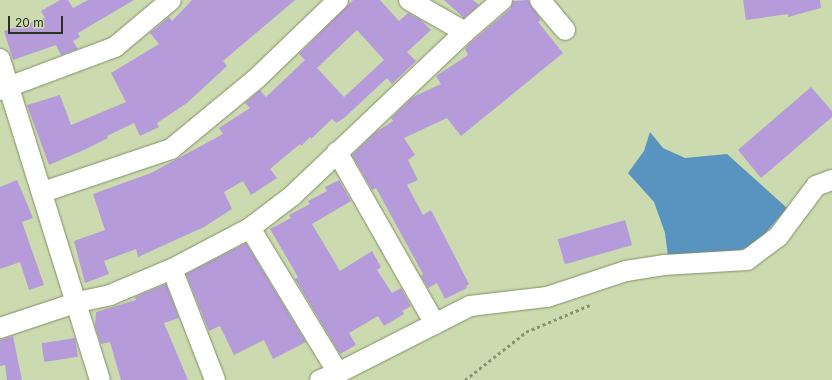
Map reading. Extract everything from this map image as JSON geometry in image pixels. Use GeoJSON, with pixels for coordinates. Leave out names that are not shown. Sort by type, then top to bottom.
{"type":"FeatureCollection","features":[{"type":"Feature","properties":{"kind":"street"},"geometry":{"type":"LineString","coordinates":[[4,89],[115,47],[170,0]]}},
{"type":"Feature","properties":{"kind":"street"},"geometry":{"type":"LineString","coordinates":[[43,192],[171,149],[256,79],[338,0]]}},
{"type":"Feature","properties":{"kind":"street"},"geometry":{"type":"LineString","coordinates":[[409,0],[465,32]]}},
{"type":"Feature","properties":{"kind":"street"},"geometry":{"type":"LineString","coordinates":[[0,328],[78,302],[110,295],[172,269],[250,228],[292,196],[465,32],[502,0]]}},
{"type":"Feature","properties":{"kind":"street"},"geometry":{"type":"LineString","coordinates":[[540,0],[565,30]]}},
{"type":"Feature","properties":{"kind":"street"},"geometry":{"type":"LineString","coordinates":[[0,59],[4,89],[43,192],[78,302],[100,380]]}},
{"type":"Feature","properties":{"kind":"street"},"geometry":{"type":"LineString","coordinates":[[338,152],[435,324]]}},
{"type":"Feature","properties":{"kind":"street"},"geometry":{"type":"LineString","coordinates":[[250,228],[329,377],[470,306],[547,297],[626,272],[664,265],[747,260],[778,237],[816,186],[832,180]]}},
{"type":"Feature","properties":{"kind":"street"},"geometry":{"type":"LineString","coordinates":[[172,269],[215,380]]}},
{"type":"Feature","properties":{"kind":"path"},"geometry":{"type":"LineString","coordinates":[[465,380],[526,332],[594,303]]}},
{"type":"Feature","properties":{"kind":"water"},"geometry":{"type":"Polygon","coordinates":[[[650,132],[663,148],[685,158],[727,154],[787,208],[756,244],[732,253],[668,256],[665,233],[654,202],[628,173],[644,151],[650,132]]]}},
{"type":"Feature","properties":{"kind":"building"},"geometry":{"type":"Polygon","coordinates":[[[60,0],[68,0],[73,8],[88,0],[134,0],[78,33],[80,37],[73,41],[78,49],[61,55],[56,45],[13,60],[4,31],[45,18],[41,11],[60,0]]]}},
{"type":"Feature","properties":{"kind":"building"},"geometry":{"type":"Polygon","coordinates":[[[192,0],[295,0],[223,61],[227,66],[187,103],[157,123],[159,127],[140,136],[134,123],[107,136],[108,138],[86,149],[49,165],[27,105],[60,95],[71,125],[126,102],[111,73],[159,44],[150,33],[169,17],[172,21],[192,0]]]}},
{"type":"Feature","properties":{"kind":"building"},"geometry":{"type":"Polygon","coordinates":[[[353,0],[380,0],[399,21],[408,13],[421,20],[431,30],[407,52],[416,61],[392,84],[387,78],[344,118],[336,123],[332,119],[311,139],[310,137],[301,146],[300,144],[270,169],[277,178],[251,195],[243,181],[224,192],[232,209],[204,227],[138,257],[136,249],[104,261],[109,274],[85,283],[74,241],[105,230],[93,194],[151,173],[223,134],[219,128],[250,108],[245,103],[260,90],[266,97],[305,60],[299,54],[353,0]],[[357,30],[317,68],[344,97],[384,60],[357,30]]]}},
{"type":"Feature","properties":{"kind":"building"},"geometry":{"type":"Polygon","coordinates":[[[444,0],[473,0],[479,5],[464,18],[444,0]]]}},
{"type":"Feature","properties":{"kind":"building"},"geometry":{"type":"Polygon","coordinates":[[[528,0],[541,20],[538,22],[563,53],[461,136],[447,118],[404,138],[415,155],[408,160],[418,180],[407,185],[423,215],[431,210],[469,284],[466,286],[467,288],[445,299],[437,283],[428,288],[421,276],[423,274],[376,188],[372,190],[352,155],[376,132],[393,121],[391,118],[413,97],[441,84],[436,76],[468,55],[465,49],[469,44],[510,9],[513,1],[528,0]]]}},
{"type":"Feature","properties":{"kind":"building"},"geometry":{"type":"Polygon","coordinates":[[[743,0],[820,0],[821,8],[788,17],[788,14],[746,20],[743,0]]]}},
{"type":"Feature","properties":{"kind":"building"},"geometry":{"type":"Polygon","coordinates":[[[811,87],[832,111],[832,117],[761,178],[738,150],[811,87]]]}},
{"type":"Feature","properties":{"kind":"building"},"geometry":{"type":"Polygon","coordinates":[[[17,180],[33,218],[22,222],[44,285],[29,290],[20,262],[0,269],[0,187],[17,180]]]}},
{"type":"Feature","properties":{"kind":"building"},"geometry":{"type":"Polygon","coordinates":[[[339,180],[351,201],[312,224],[340,271],[372,251],[381,267],[377,270],[392,293],[401,288],[411,306],[402,311],[404,314],[384,326],[378,316],[349,333],[356,345],[340,354],[295,279],[298,277],[270,229],[291,218],[289,215],[310,204],[308,201],[327,191],[325,187],[339,180]]]}},
{"type":"Feature","properties":{"kind":"building"},"geometry":{"type":"Polygon","coordinates":[[[625,220],[632,245],[565,264],[558,239],[625,220]]]}},
{"type":"Feature","properties":{"kind":"building"},"geometry":{"type":"Polygon","coordinates":[[[246,243],[306,342],[273,359],[264,340],[234,355],[220,326],[209,331],[186,274],[246,243]]]}},
{"type":"Feature","properties":{"kind":"building"},"geometry":{"type":"Polygon","coordinates":[[[166,284],[179,318],[164,323],[188,380],[121,380],[110,342],[101,344],[95,326],[96,312],[136,300],[135,297],[166,284]]]}},
{"type":"Feature","properties":{"kind":"building"},"geometry":{"type":"Polygon","coordinates":[[[13,336],[22,380],[7,380],[5,365],[0,366],[0,340],[13,336]]]}},
{"type":"Feature","properties":{"kind":"building"},"geometry":{"type":"Polygon","coordinates":[[[75,338],[78,357],[44,362],[41,343],[75,338]]]}}]}
